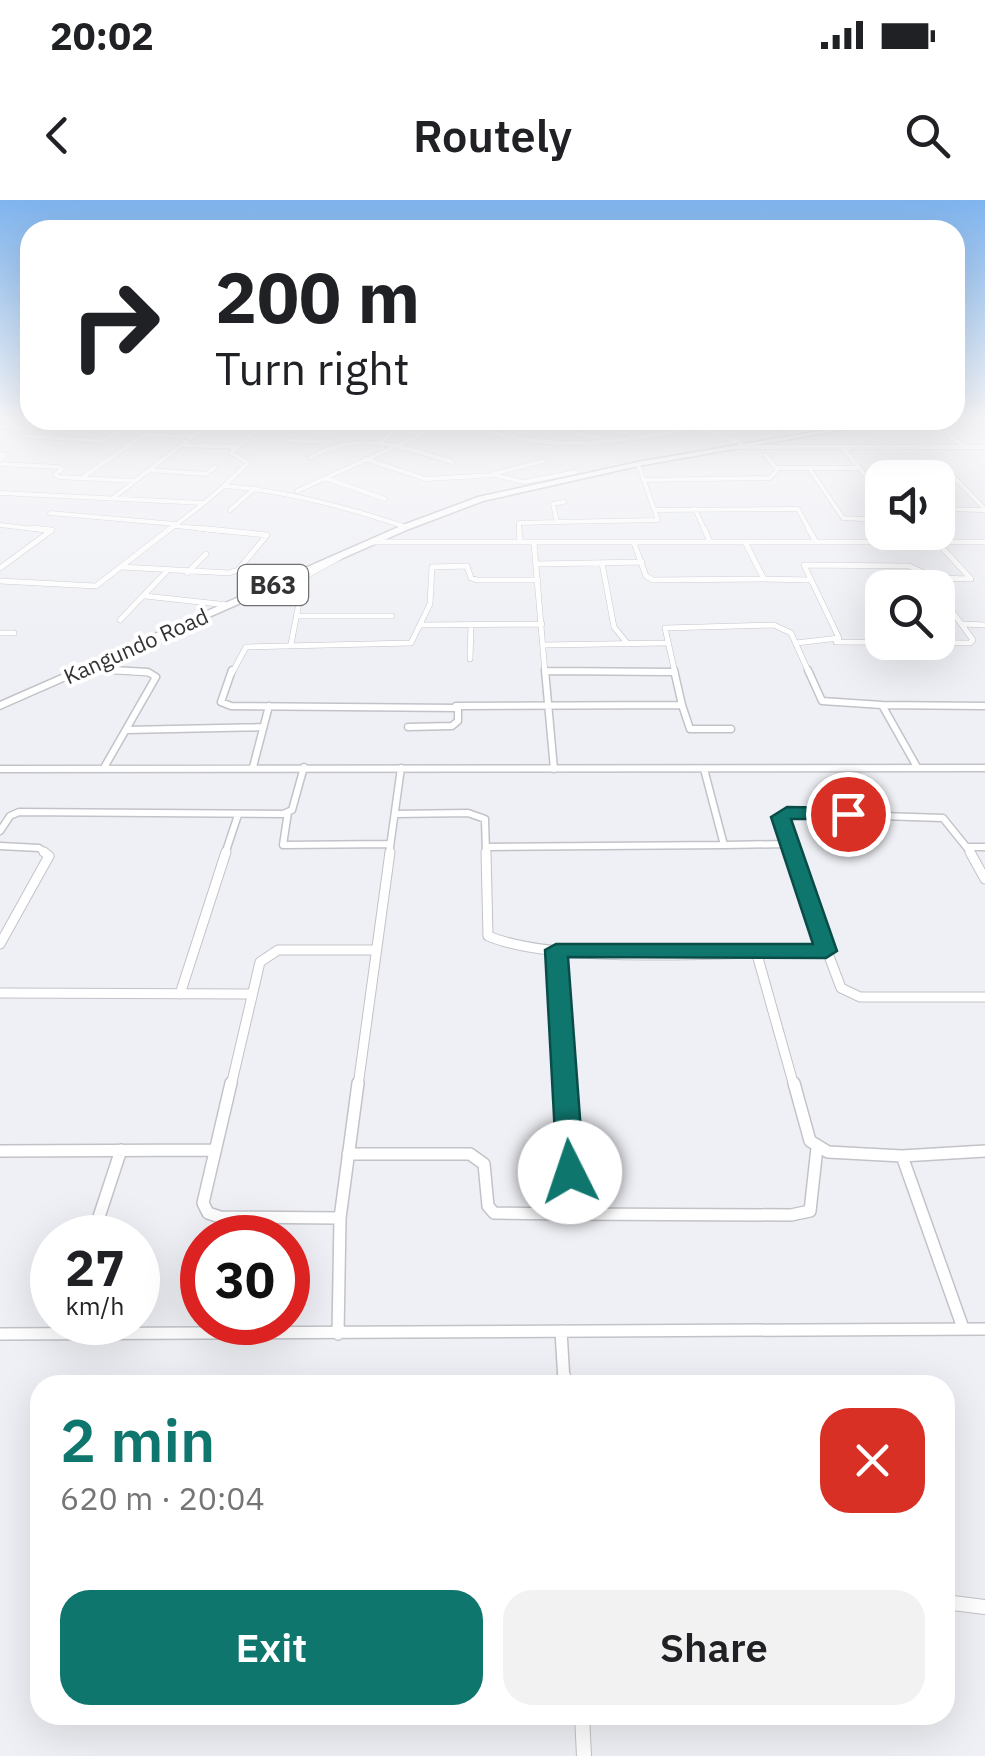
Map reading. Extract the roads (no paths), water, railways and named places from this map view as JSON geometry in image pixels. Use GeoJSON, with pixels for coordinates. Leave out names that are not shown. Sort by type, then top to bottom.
{"type":"FeatureCollection","features":[{"type":"Feature","properties":{"kind":"highway","name":"Kangundo Road"},"geometry":{"type":"LineString","coordinates":[[0,706],[210,609],[228,606],[406,527],[515,491]]}},
{"type":"Feature","properties":{"kind":"street"},"geometry":{"type":"LineString","coordinates":[[113,498],[122,491]]}},
{"type":"Feature","properties":{"kind":"street"},"geometry":{"type":"LineString","coordinates":[[0,581],[88,587],[103,583],[219,491]]}},
{"type":"Feature","properties":{"kind":"street"},"geometry":{"type":"LineString","coordinates":[[230,510],[252,491]]}},
{"type":"Feature","properties":{"kind":"street"},"geometry":{"type":"LineString","coordinates":[[281,491],[406,527]]}},
{"type":"Feature","properties":{"kind":"street"},"geometry":{"type":"LineString","coordinates":[[361,491],[385,499]]}},
{"type":"Feature","properties":{"kind":"street"},"geometry":{"type":"LineString","coordinates":[[520,542],[519,522],[660,518],[647,491]]}},
{"type":"Feature","properties":{"kind":"street"},"geometry":{"type":"LineString","coordinates":[[824,491],[843,518],[865,519]]}},
{"type":"Feature","properties":{"kind":"street"},"geometry":{"type":"LineString","coordinates":[[966,491],[985,510]]}},
{"type":"Feature","properties":{"kind":"street"},"geometry":{"type":"LineString","coordinates":[[2,494],[204,504]]}},
{"type":"Feature","properties":{"kind":"street"},"geometry":{"type":"LineString","coordinates":[[557,522],[553,504],[564,502]]}},
{"type":"Feature","properties":{"kind":"street"},"geometry":{"type":"LineString","coordinates":[[695,509],[710,542]]}},
{"type":"Feature","properties":{"kind":"street"},"geometry":{"type":"LineString","coordinates":[[654,510],[798,509],[816,542]]}},
{"type":"Feature","properties":{"kind":"street"},"geometry":{"type":"LineString","coordinates":[[955,509],[985,510]]}},
{"type":"Feature","properties":{"kind":"street"},"geometry":{"type":"LineString","coordinates":[[50,514],[267,533],[238,570],[166,572],[122,568]]}},
{"type":"Feature","properties":{"kind":"street"},"geometry":{"type":"LineString","coordinates":[[1,566],[75,516]]}},
{"type":"Feature","properties":{"kind":"street"},"geometry":{"type":"LineString","coordinates":[[0,525],[52,529]]}},
{"type":"Feature","properties":{"kind":"street"},"geometry":{"type":"LineString","coordinates":[[372,542],[865,542]]}},
{"type":"Feature","properties":{"kind":"street"},"geometry":{"type":"LineString","coordinates":[[634,542],[652,580],[809,580]]}},
{"type":"Feature","properties":{"kind":"street"},"geometry":{"type":"LineString","coordinates":[[745,542],[764,578]]}},
{"type":"Feature","properties":{"kind":"street"},"geometry":{"type":"LineString","coordinates":[[955,542],[985,542]]}},
{"type":"Feature","properties":{"kind":"street"},"geometry":{"type":"LineString","coordinates":[[534,543],[554,768]]}},
{"type":"Feature","properties":{"kind":"street"},"geometry":{"type":"LineString","coordinates":[[944,550],[971,579]]}},
{"type":"Feature","properties":{"kind":"street"},"geometry":{"type":"LineString","coordinates":[[187,572],[206,554]]}},
{"type":"Feature","properties":{"kind":"street"},"geometry":{"type":"LineString","coordinates":[[291,644],[298,601],[284,588],[343,554]]}},
{"type":"Feature","properties":{"kind":"street"},"geometry":{"type":"LineString","coordinates":[[536,564],[642,562]]}},
{"type":"Feature","properties":{"kind":"street"},"geometry":{"type":"LineString","coordinates":[[602,563],[614,628],[627,644]]}},
{"type":"Feature","properties":{"kind":"street"},"geometry":{"type":"LineString","coordinates":[[836,642],[839,638],[830,615],[802,568],[809,564],[908,566],[916,570]]}},
{"type":"Feature","properties":{"kind":"street"},"geometry":{"type":"LineString","coordinates":[[538,580],[477,580],[471,578],[467,566],[432,567],[430,604],[410,643],[291,644],[241,650],[221,702],[269,706],[682,705]]}},
{"type":"Feature","properties":{"kind":"street"},"geometry":{"type":"LineString","coordinates":[[120,620],[166,572]]}},
{"type":"Feature","properties":{"kind":"street"},"geometry":{"type":"LineString","coordinates":[[955,578],[985,579]]}},
{"type":"Feature","properties":{"kind":"street"},"geometry":{"type":"LineString","coordinates":[[145,596],[210,609]]}},
{"type":"Feature","properties":{"kind":"street"},"geometry":{"type":"LineString","coordinates":[[796,643],[970,643],[973,640],[955,614]]}},
{"type":"Feature","properties":{"kind":"street"},"geometry":{"type":"LineString","coordinates":[[296,616],[392,616]]}},
{"type":"Feature","properties":{"kind":"street"},"geometry":{"type":"LineString","coordinates":[[421,625],[542,624]]}},
{"type":"Feature","properties":{"kind":"street"},"geometry":{"type":"LineString","coordinates":[[963,624],[985,625]]}},
{"type":"Feature","properties":{"kind":"street"},"geometry":{"type":"LineString","coordinates":[[470,625],[470,659]]}},
{"type":"Feature","properties":{"kind":"street"},"geometry":{"type":"LineString","coordinates":[[731,728],[690,729],[666,643],[664,630],[670,626],[787,628],[825,703],[985,706]]}},
{"type":"Feature","properties":{"kind":"street"},"geometry":{"type":"LineString","coordinates":[[0,634],[14,633]]}},
{"type":"Feature","properties":{"kind":"street"},"geometry":{"type":"LineString","coordinates":[[544,645],[666,643]]}},
{"type":"Feature","properties":{"kind":"street"},"geometry":{"type":"LineString","coordinates":[[85,668],[148,672],[156,677],[105,766]]}},
{"type":"Feature","properties":{"kind":"street"},"geometry":{"type":"LineString","coordinates":[[547,671],[674,672]]}},
{"type":"Feature","properties":{"kind":"street"},"geometry":{"type":"LineString","coordinates":[[882,705],[916,767]]}},
{"type":"Feature","properties":{"kind":"street"},"geometry":{"type":"LineString","coordinates":[[254,767],[269,706]]}},
{"type":"Feature","properties":{"kind":"street"},"geometry":{"type":"LineString","coordinates":[[408,727],[452,726],[458,721],[456,706]]}},
{"type":"Feature","properties":{"kind":"street"},"geometry":{"type":"LineString","coordinates":[[126,730],[263,728]]}},
{"type":"Feature","properties":{"kind":"street"},"geometry":{"type":"LineString","coordinates":[[304,768],[288,812],[283,845],[390,844]]}},
{"type":"Feature","properties":{"kind":"street"},"geometry":{"type":"LineString","coordinates":[[338,1334],[340,1218],[401,768]]}},
{"type":"Feature","properties":{"kind":"street"},"geometry":{"type":"LineString","coordinates":[[0,769],[985,768]]}},
{"type":"Feature","properties":{"kind":"street"},"geometry":{"type":"LineString","coordinates":[[704,769],[724,845]]}},
{"type":"Feature","properties":{"kind":"street"},"geometry":{"type":"LineString","coordinates":[[0,831],[10,816],[20,812],[238,816],[288,812]]}},
{"type":"Feature","properties":{"kind":"street"},"geometry":{"type":"LineString","coordinates":[[985,880],[968,847],[943,818],[787,813],[780,817],[786,844],[807,888],[836,981],[851,994],[985,996]]}},
{"type":"Feature","properties":{"kind":"street"},"geometry":{"type":"LineString","coordinates":[[395,814],[477,815],[488,826],[492,942],[556,950],[826,951]]}},
{"type":"Feature","properties":{"kind":"street"},"geometry":{"type":"LineString","coordinates":[[180,994],[238,816]]}},
{"type":"Feature","properties":{"kind":"street"},"geometry":{"type":"LineString","coordinates":[[488,847],[786,844]]}},
{"type":"Feature","properties":{"kind":"street"},"geometry":{"type":"LineString","coordinates":[[0,846],[38,848],[49,856],[0,944]]}},
{"type":"Feature","properties":{"kind":"street"},"geometry":{"type":"LineString","coordinates":[[968,847],[985,847]]}},
{"type":"Feature","properties":{"kind":"street"},"geometry":{"type":"LineString","coordinates":[[340,1218],[220,1217],[208,1213],[202,1203],[260,962],[278,950],[375,950]]}},
{"type":"Feature","properties":{"kind":"street"},"geometry":{"type":"LineString","coordinates":[[556,950],[570,1214]]}},
{"type":"Feature","properties":{"kind":"street"},"geometry":{"type":"LineString","coordinates":[[756,951],[810,1141],[817,1148],[902,1156],[985,1151]]}},
{"type":"Feature","properties":{"kind":"street"},"geometry":{"type":"LineString","coordinates":[[0,993],[252,994]]}},
{"type":"Feature","properties":{"kind":"street"},"geometry":{"type":"LineString","coordinates":[[348,1154],[470,1154],[484,1164],[488,1206],[494,1213],[791,1215],[810,1211],[817,1148]]}},
{"type":"Feature","properties":{"kind":"street"},"geometry":{"type":"LineString","coordinates":[[100,1215],[121,1150]]}},
{"type":"Feature","properties":{"kind":"street"},"geometry":{"type":"LineString","coordinates":[[0,1151],[213,1150]]}},
{"type":"Feature","properties":{"kind":"street"},"geometry":{"type":"LineString","coordinates":[[902,1156],[963,1328]]}},
{"type":"Feature","properties":{"kind":"street"},"geometry":{"type":"LineString","coordinates":[[0,1334],[985,1330]]}},
{"type":"Feature","properties":{"kind":"street"},"geometry":{"type":"LineString","coordinates":[[560,1331],[563,1375]]}},
{"type":"Feature","properties":{"kind":"street"},"geometry":{"type":"LineString","coordinates":[[955,1603],[985,1607]]}},
{"type":"Feature","properties":{"kind":"street"},"geometry":{"type":"LineString","coordinates":[[582,1725],[584,1756]]}}]}
